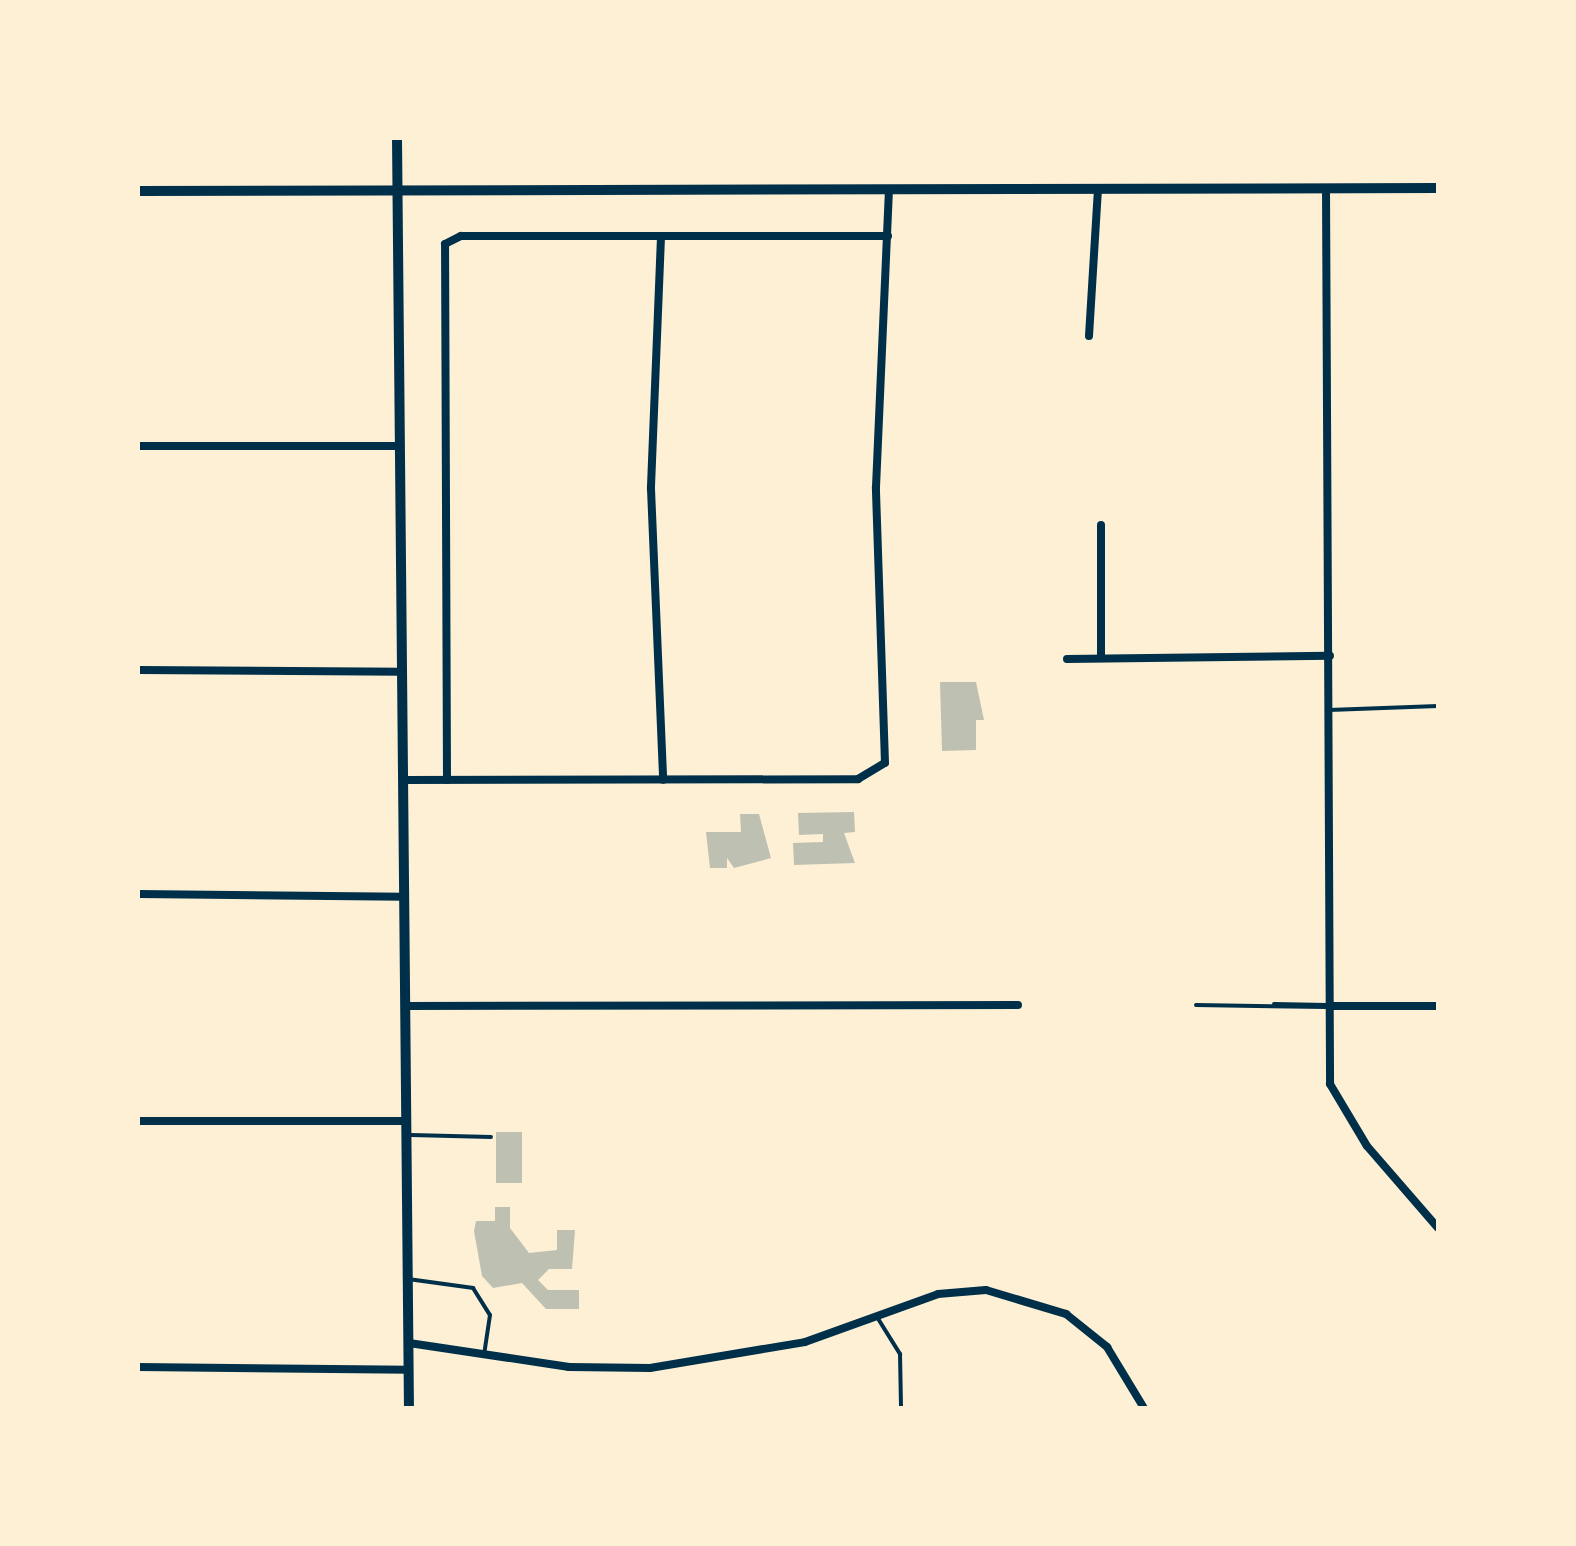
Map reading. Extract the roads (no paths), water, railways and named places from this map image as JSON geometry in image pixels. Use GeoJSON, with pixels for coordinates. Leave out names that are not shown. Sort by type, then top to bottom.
{"type":"FeatureCollection","features":[{"type":"Feature","properties":{"kind":"main road"},"geometry":{"type":"LineString","coordinates":[[397,138],[409,1408]]}},
{"type":"Feature","properties":{"kind":"main road"},"geometry":{"type":"LineString","coordinates":[[138,191],[1438,188]]}},
{"type":"Feature","properties":{"kind":"street"},"geometry":{"type":"LineString","coordinates":[[1326,188],[1336,1104],[1438,1228]]}},
{"type":"Feature","properties":{"kind":"street"},"geometry":{"type":"LineString","coordinates":[[1089,336],[1098,189]]}},
{"type":"Feature","properties":{"kind":"street"},"geometry":{"type":"LineString","coordinates":[[404,780],[858,779],[877,771],[890,744],[876,487],[888,190]]}},
{"type":"Feature","properties":{"kind":"street"},"geometry":{"type":"LineString","coordinates":[[447,780],[446,244],[461,236],[888,236]]}},
{"type":"Feature","properties":{"kind":"street"},"geometry":{"type":"LineString","coordinates":[[661,237],[651,488],[663,780]]}},
{"type":"Feature","properties":{"kind":"street"},"geometry":{"type":"LineString","coordinates":[[138,446],[399,446]]}},
{"type":"Feature","properties":{"kind":"street"},"geometry":{"type":"LineString","coordinates":[[1100,525],[1101,657]]}},
{"type":"Feature","properties":{"kind":"street"},"geometry":{"type":"LineString","coordinates":[[1067,659],[1330,656]]}},
{"type":"Feature","properties":{"kind":"street"},"geometry":{"type":"LineString","coordinates":[[138,670],[403,672]]}},
{"type":"Feature","properties":{"kind":"street"},"geometry":{"type":"LineString","coordinates":[[138,894],[404,897]]}},
{"type":"Feature","properties":{"kind":"street"},"geometry":{"type":"LineString","coordinates":[[406,1006],[1018,1005]]}},
{"type":"Feature","properties":{"kind":"street"},"geometry":{"type":"LineString","coordinates":[[1332,1006],[1438,1006]]}},
{"type":"Feature","properties":{"kind":"street"},"geometry":{"type":"LineString","coordinates":[[138,1121],[407,1121]]}},
{"type":"Feature","properties":{"kind":"street"},"geometry":{"type":"LineString","coordinates":[[409,1342],[484,1355],[650,1368],[729,1360],[964,1290],[1032,1297],[1107,1347],[1144,1408]]}},
{"type":"Feature","properties":{"kind":"street"},"geometry":{"type":"LineString","coordinates":[[138,1366],[408,1370]]}},
{"type":"Feature","properties":{"kind":"lane"},"geometry":{"type":"LineString","coordinates":[[1329,710],[1438,706]]}},
{"type":"Feature","properties":{"kind":"lane"},"geometry":{"type":"LineString","coordinates":[[1273,1004],[1332,1006]]}},
{"type":"Feature","properties":{"kind":"lane"},"geometry":{"type":"LineString","coordinates":[[1196,1005],[1332,1006]]}},
{"type":"Feature","properties":{"kind":"lane"},"geometry":{"type":"LineString","coordinates":[[407,1135],[491,1137]]}},
{"type":"Feature","properties":{"kind":"lane"},"geometry":{"type":"LineString","coordinates":[[408,1278],[473,1288],[490,1315],[484,1355]]}},
{"type":"Feature","properties":{"kind":"lane"},"geometry":{"type":"LineString","coordinates":[[877,1317],[900,1354],[901,1407]]}}]}
